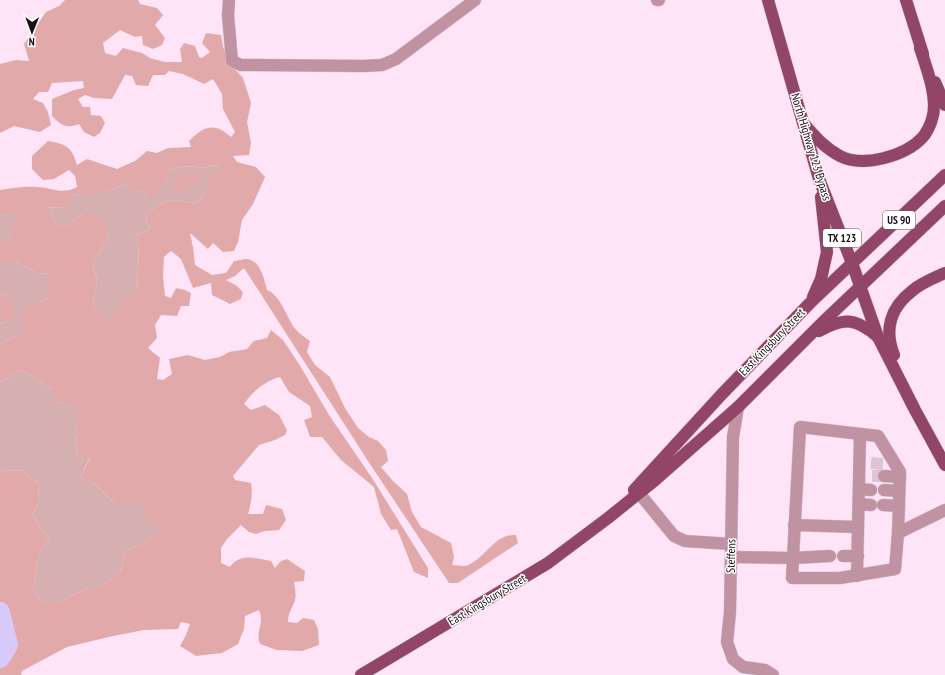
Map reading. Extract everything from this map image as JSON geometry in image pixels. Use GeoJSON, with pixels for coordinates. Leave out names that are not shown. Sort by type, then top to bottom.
{"type":"FeatureCollection","features":[{"type":"Feature","properties":{"kind":"main road","name":"North Highway 123 Bypass"},"geometry":{"type":"LineString","coordinates":[[768,0],[819,180],[852,263],[878,337],[945,465]]}},
{"type":"Feature","properties":{"kind":"main road"},"geometry":{"type":"LineString","coordinates":[[803,123],[822,144],[841,156],[858,162],[876,160],[908,148],[922,138],[932,119],[934,108],[931,85],[906,0]]}},
{"type":"Feature","properties":{"kind":"main road"},"geometry":{"type":"LineString","coordinates":[[920,48],[942,95],[945,105]]}},
{"type":"Feature","properties":{"kind":"main road","name":"East Kingsbury Street"},"geometry":{"type":"LineString","coordinates":[[608,518],[722,394],[810,303],[945,175]]}},
{"type":"Feature","properties":{"kind":"main road"},"geometry":{"type":"LineString","coordinates":[[810,303],[821,279],[827,252],[819,180]]}},
{"type":"Feature","properties":{"kind":"main road","name":"East Kingsbury Street"},"geometry":{"type":"LineString","coordinates":[[361,675],[548,563],[639,494],[738,407],[825,320],[945,206]]}},
{"type":"Feature","properties":{"kind":"main road"},"geometry":{"type":"LineString","coordinates":[[915,410],[889,342],[889,324],[895,311],[912,290],[945,273]]}},
{"type":"Feature","properties":{"kind":"main road"},"geometry":{"type":"LineString","coordinates":[[808,338],[831,324],[845,321],[856,322],[868,328],[878,337]]}},
{"type":"Feature","properties":{"kind":"street"},"geometry":{"type":"LineString","coordinates":[[229,0],[228,15],[232,61],[241,65],[363,66],[382,65],[396,59],[475,0]]}},
{"type":"Feature","properties":{"kind":"street","name":"Steffens"},"geometry":{"type":"LineString","coordinates":[[738,407],[733,437],[730,612],[727,642],[733,659],[743,668],[765,670],[773,675]]}},
{"type":"Feature","properties":{"kind":"street"},"geometry":{"type":"LineString","coordinates":[[800,427],[860,434],[878,436],[890,464],[900,472],[895,569],[840,578],[792,578],[800,427]]}},
{"type":"Feature","properties":{"kind":"street"},"geometry":{"type":"LineString","coordinates":[[857,576],[859,489],[865,476],[866,463],[860,434]]}},
{"type":"Feature","properties":{"kind":"street"},"geometry":{"type":"LineString","coordinates":[[884,476],[900,477]]}},
{"type":"Feature","properties":{"kind":"street"},"geometry":{"type":"LineString","coordinates":[[859,489],[871,490]]}},
{"type":"Feature","properties":{"kind":"street"},"geometry":{"type":"LineString","coordinates":[[884,490],[899,491]]}},
{"type":"Feature","properties":{"kind":"street"},"geometry":{"type":"LineString","coordinates":[[639,494],[674,536],[685,541],[731,544]]}},
{"type":"Feature","properties":{"kind":"street"},"geometry":{"type":"LineString","coordinates":[[859,504],[899,506]]}},
{"type":"Feature","properties":{"kind":"street"},"geometry":{"type":"LineString","coordinates":[[898,533],[945,510]]}},
{"type":"Feature","properties":{"kind":"street"},"geometry":{"type":"LineString","coordinates":[[794,525],[858,527]]}},
{"type":"Feature","properties":{"kind":"street"},"geometry":{"type":"LineString","coordinates":[[731,557],[793,558],[830,556]]}},
{"type":"Feature","properties":{"kind":"street"},"geometry":{"type":"LineString","coordinates":[[843,556],[858,556]]}},
{"type":"Feature","properties":{"kind":"shaded area"},"geometry":{"type":"Polygon","coordinates":[[[65,0],[138,0],[140,4],[157,8],[163,15],[155,25],[165,38],[162,45],[153,49],[143,45],[142,36],[135,37],[120,30],[103,43],[105,53],[116,56],[123,48],[142,53],[150,58],[165,62],[182,62],[180,49],[184,43],[195,46],[199,57],[202,58],[210,52],[202,43],[206,33],[221,35],[223,47],[234,68],[243,78],[251,103],[247,122],[251,143],[249,155],[233,156],[237,162],[256,167],[265,177],[253,204],[242,220],[238,242],[234,251],[223,252],[213,243],[208,249],[190,233],[195,265],[212,275],[226,273],[234,261],[247,259],[256,263],[261,271],[267,290],[271,292],[279,301],[293,326],[310,341],[307,352],[315,365],[330,377],[345,408],[358,428],[369,437],[378,441],[386,450],[388,461],[381,467],[407,494],[412,512],[421,527],[451,543],[454,557],[452,565],[466,566],[474,562],[496,542],[508,536],[516,535],[518,543],[458,583],[449,583],[368,461],[244,268],[235,276],[226,280],[237,286],[243,292],[241,299],[230,304],[212,295],[211,283],[193,288],[181,259],[171,251],[164,257],[163,276],[165,296],[171,298],[176,288],[191,293],[189,306],[181,306],[177,316],[161,315],[155,325],[157,338],[148,348],[160,358],[157,379],[163,380],[172,374],[169,359],[188,355],[205,360],[220,357],[229,352],[247,349],[254,341],[267,338],[271,330],[283,340],[329,415],[372,478],[428,568],[428,578],[414,572],[397,529],[391,530],[381,514],[374,487],[341,460],[322,437],[310,437],[304,420],[312,417],[310,406],[289,392],[280,377],[269,381],[260,387],[244,404],[251,410],[265,405],[279,415],[287,430],[285,435],[259,445],[233,476],[235,480],[251,483],[252,491],[248,514],[263,514],[266,505],[282,509],[286,520],[279,530],[265,531],[256,534],[249,532],[241,525],[227,539],[221,548],[221,563],[230,567],[243,558],[254,558],[271,561],[275,568],[281,561],[287,559],[305,571],[304,581],[294,582],[296,592],[288,622],[297,623],[303,618],[314,620],[318,629],[319,645],[302,651],[277,650],[260,644],[259,635],[261,615],[259,610],[245,616],[244,629],[238,644],[222,653],[196,656],[180,646],[190,624],[181,622],[178,629],[144,630],[67,647],[22,671],[21,675],[0,675],[0,470],[23,470],[29,477],[39,484],[38,504],[32,514],[39,526],[50,539],[39,552],[33,591],[42,603],[57,603],[90,587],[99,587],[121,572],[125,551],[146,542],[163,529],[146,519],[142,501],[135,505],[114,503],[95,484],[80,477],[90,459],[78,457],[76,433],[77,407],[54,401],[54,390],[21,370],[0,382],[0,345],[11,338],[24,336],[21,310],[33,303],[38,304],[49,297],[49,274],[37,273],[16,262],[0,262],[0,240],[9,240],[18,212],[0,216],[0,190],[19,187],[33,187],[67,191],[77,187],[75,176],[69,170],[54,179],[43,180],[32,169],[32,156],[48,141],[59,143],[67,147],[73,154],[77,165],[87,159],[117,169],[135,161],[147,151],[157,153],[168,148],[191,147],[189,141],[204,129],[219,129],[231,137],[235,132],[223,109],[222,94],[213,79],[204,84],[183,74],[169,71],[165,75],[153,75],[148,86],[136,85],[132,76],[125,75],[112,99],[94,98],[85,95],[78,99],[83,107],[90,107],[91,115],[101,116],[105,123],[100,133],[94,137],[84,132],[79,124],[67,126],[58,122],[52,116],[52,99],[74,90],[84,88],[83,81],[52,83],[48,92],[39,92],[33,99],[43,103],[48,112],[51,125],[40,132],[14,126],[0,133],[0,64],[16,60],[29,61],[24,44],[46,12],[59,6],[65,0]],[[217,165],[203,168],[189,166],[170,169],[165,181],[153,200],[146,193],[130,189],[128,183],[102,194],[79,194],[70,196],[70,207],[42,208],[51,212],[57,226],[68,226],[82,214],[100,213],[109,234],[93,264],[97,280],[93,305],[107,322],[121,308],[118,297],[137,292],[139,243],[135,236],[150,229],[145,215],[158,206],[169,201],[174,200],[196,204],[209,189],[206,178],[219,171],[217,165]]]}},
{"type":"Feature","properties":{"kind":"shaded area"},"geometry":{"type":"Polygon","coordinates":[[[217,165],[219,171],[209,189],[196,204],[174,200],[169,201],[158,206],[145,215],[150,229],[135,236],[139,243],[137,293],[107,323],[93,305],[97,280],[93,264],[109,234],[82,214],[68,226],[57,226],[51,212],[41,208],[69,207],[70,196],[79,194],[102,194],[128,183],[131,189],[146,193],[165,181],[169,169],[189,166],[203,168],[217,165]]]}},
{"type":"Feature","properties":{"kind":"shaded area"},"geometry":{"type":"Polygon","coordinates":[[[182,172],[192,176],[200,172],[204,175],[196,183],[185,187],[181,192],[175,194],[170,185],[173,178],[182,172]]]}},
{"type":"Feature","properties":{"kind":"shaded area"},"geometry":{"type":"Polygon","coordinates":[[[19,211],[9,240],[0,240],[0,216],[19,211]]]}},
{"type":"Feature","properties":{"kind":"shaded area"},"geometry":{"type":"Polygon","coordinates":[[[0,262],[16,262],[37,273],[49,274],[49,297],[38,304],[24,337],[11,338],[0,345],[0,324],[10,320],[9,297],[0,294],[0,262]]]}},
{"type":"Feature","properties":{"kind":"shaded area"},"geometry":{"type":"Polygon","coordinates":[[[0,294],[9,297],[15,311],[10,320],[0,324],[0,294]]]}},
{"type":"Feature","properties":{"kind":"shaded area"},"geometry":{"type":"Polygon","coordinates":[[[21,370],[54,390],[54,401],[78,407],[76,433],[78,457],[90,458],[80,477],[95,484],[114,503],[142,501],[164,529],[146,542],[125,551],[121,572],[99,587],[90,587],[57,603],[42,603],[33,591],[39,552],[50,539],[39,526],[32,514],[38,504],[39,484],[29,477],[23,470],[0,470],[0,382],[21,370]]]}},
{"type":"Feature","properties":{"kind":"waterway"},"geometry":{"type":"LineString","coordinates":[[0,612],[8,645],[0,658]]}},
{"type":"Feature","properties":{"kind":"tunnel"},"geometry":{"type":"LineString","coordinates":[[871,463],[884,464]]}},
{"type":"Feature","properties":{"kind":"tunnel"},"geometry":{"type":"LineString","coordinates":[[872,476],[884,476]]}}]}
